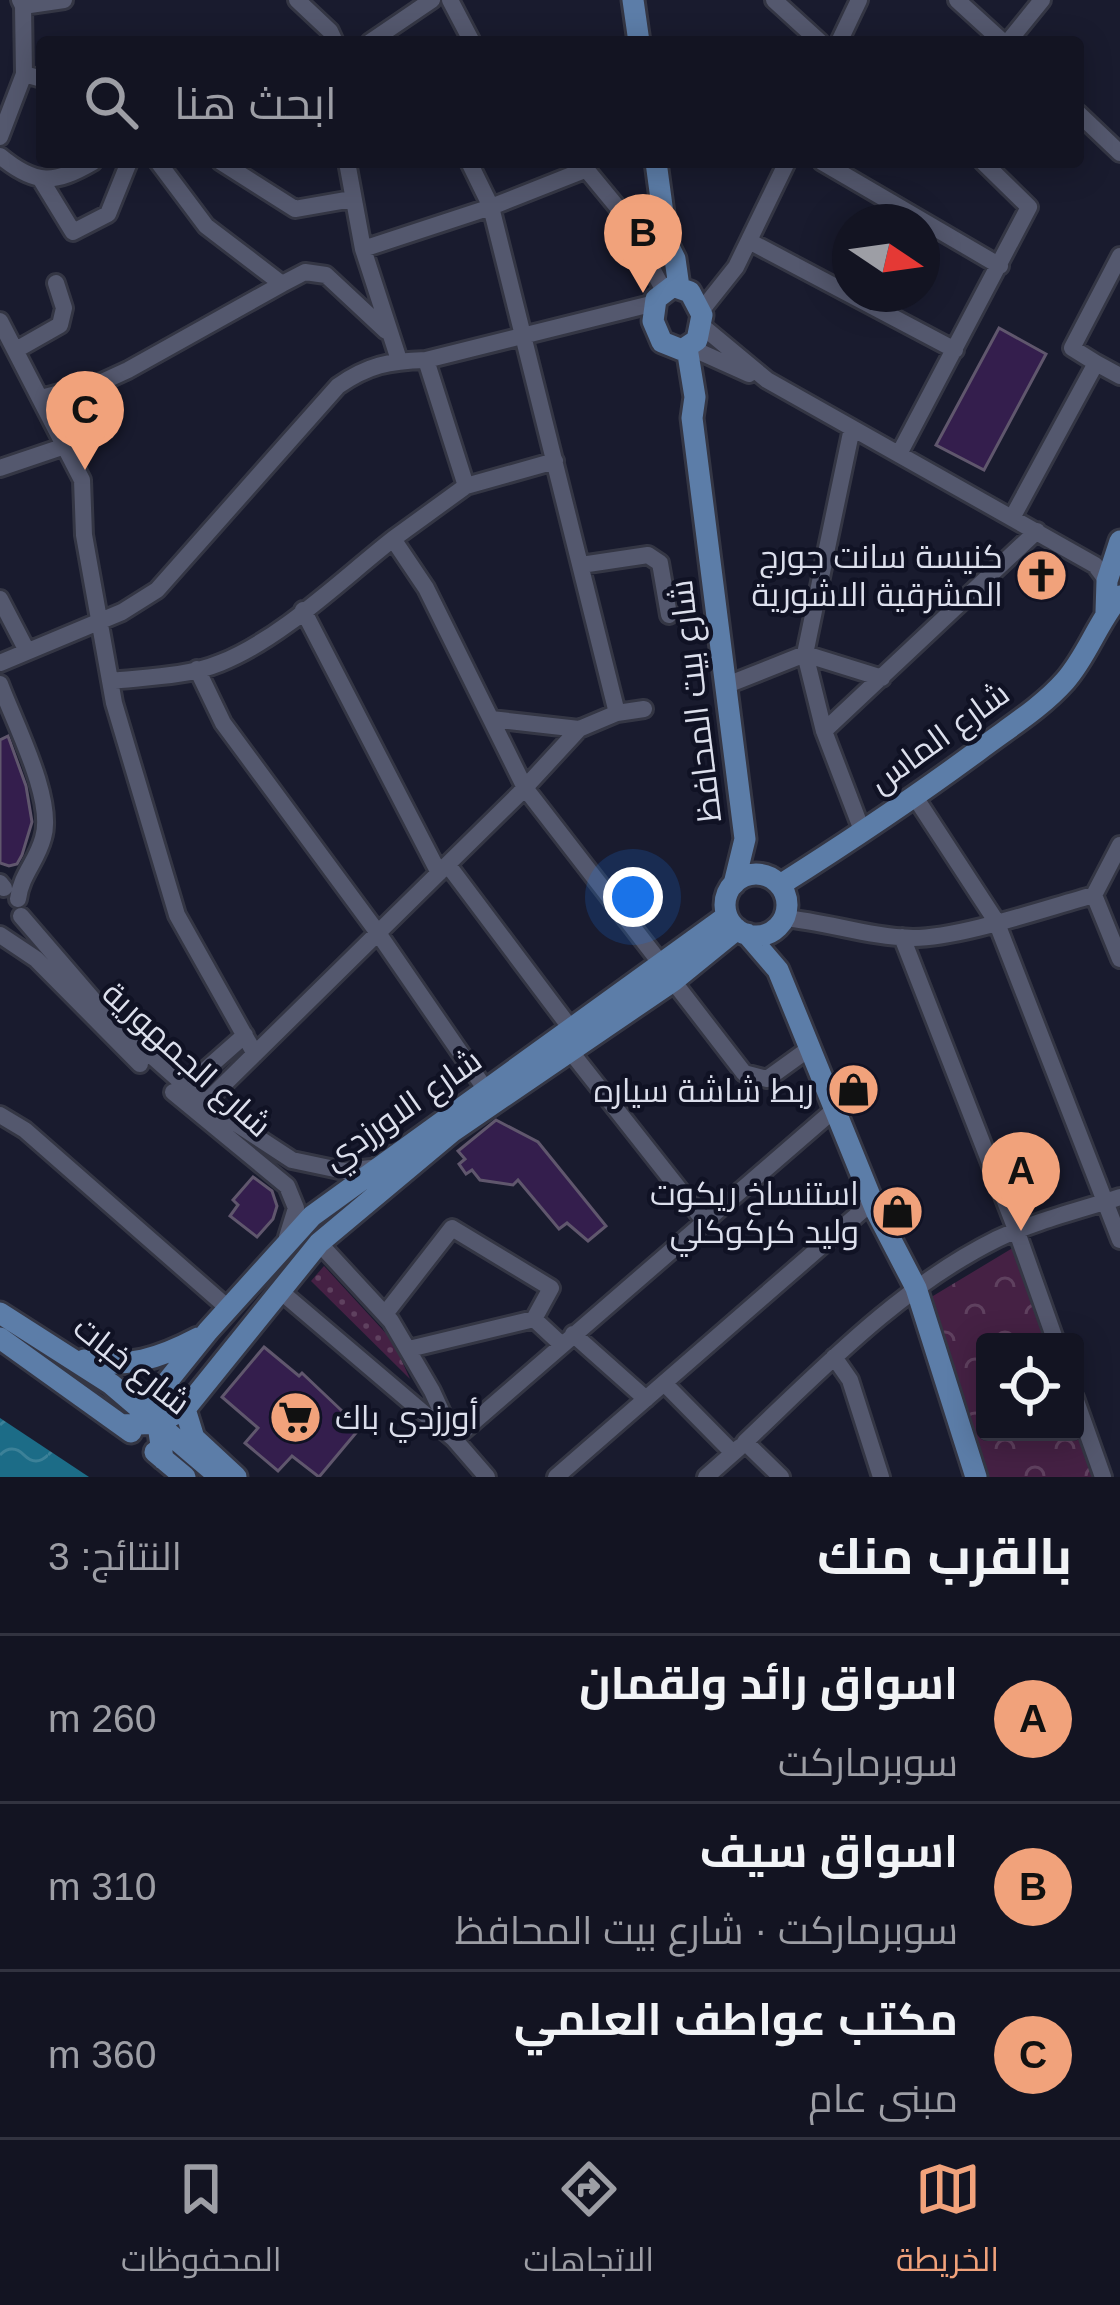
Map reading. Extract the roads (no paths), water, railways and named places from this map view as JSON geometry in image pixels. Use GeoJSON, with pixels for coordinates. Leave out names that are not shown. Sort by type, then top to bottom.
{"type":"FeatureCollection","features":[{"type":"Feature","properties":{"kind":"main road"},"geometry":{"type":"LineString","coordinates":[[633,0],[638,36]]}},
{"type":"Feature","properties":{"kind":"main road","name":"شارع بيت المحافظ"},"geometry":{"type":"LineString","coordinates":[[657,168],[667,244],[675,259],[656,332],[682,348],[684,401],[691,411],[745,839],[734,884]]}},
{"type":"Feature","properties":{"kind":"main road","name":"شارع بيت المحافظ"},"geometry":{"type":"LineString","coordinates":[[666,292],[693,294],[702,319]]}},
{"type":"Feature","properties":{"kind":"main road"},"geometry":{"type":"LineString","coordinates":[[682,348],[702,319]]}},
{"type":"Feature","properties":{"kind":"main road","name":"شارع الماس"},"geometry":{"type":"LineString","coordinates":[[773,880],[863,833],[1063,683],[1098,634],[1113,594],[1120,541]]}},
{"type":"Feature","properties":{"kind":"main road","name":"شارع بيت المحافظ"},"geometry":{"type":"LineString","coordinates":[[745,839],[773,880]]}},
{"type":"Feature","properties":{"kind":"main road"},"geometry":{"type":"LineString","coordinates":[[778,970],[786,897],[773,880],[748,875],[734,884],[726,899],[737,926],[778,970],[872,1202],[916,1288],[976,1477]]}},
{"type":"Feature","properties":{"kind":"main road"},"geometry":{"type":"LineString","coordinates":[[737,926],[766,934],[781,922]]}},
{"type":"Feature","properties":{"kind":"main road","name":"شارع الاورزدي"},"geometry":{"type":"LineString","coordinates":[[185,1408],[319,1243],[571,1041],[737,926]]}},
{"type":"Feature","properties":{"kind":"main road","name":"شارع الاورزدي"},"geometry":{"type":"LineString","coordinates":[[140,1416],[283,1245],[347,1187],[486,1090],[571,1041]]}},
{"type":"Feature","properties":{"kind":"main road"},"geometry":{"type":"LineString","coordinates":[[235,1300],[263,1309]]}},
{"type":"Feature","properties":{"kind":"main road","name":"شارع خبات"},"geometry":{"type":"LineString","coordinates":[[0,1313],[73,1358],[140,1416],[185,1477]]}},
{"type":"Feature","properties":{"kind":"main road"},"geometry":{"type":"LineString","coordinates":[[73,1358],[115,1365],[136,1363],[171,1352],[208,1331]]}},
{"type":"Feature","properties":{"kind":"main road","name":"شارع خبات"},"geometry":{"type":"LineString","coordinates":[[0,1338],[140,1416],[166,1448],[220,1477]]}},
{"type":"Feature","properties":{"kind":"main road"},"geometry":{"type":"LineString","coordinates":[[140,1416],[185,1408],[194,1438],[236,1477]]}},
{"type":"Feature","properties":{"kind":"street"},"geometry":{"type":"LineString","coordinates":[[0,137],[33,76],[22,3],[64,0]]}},
{"type":"Feature","properties":{"kind":"street"},"geometry":{"type":"LineString","coordinates":[[297,0],[332,36]]}},
{"type":"Feature","properties":{"kind":"street"},"geometry":{"type":"LineString","coordinates":[[379,36],[432,0]]}},
{"type":"Feature","properties":{"kind":"street"},"geometry":{"type":"LineString","coordinates":[[450,0],[469,36]]}},
{"type":"Feature","properties":{"kind":"street"},"geometry":{"type":"LineString","coordinates":[[774,0],[813,36]]}},
{"type":"Feature","properties":{"kind":"street"},"geometry":{"type":"LineString","coordinates":[[849,36],[859,0]]}},
{"type":"Feature","properties":{"kind":"street"},"geometry":{"type":"LineString","coordinates":[[957,0],[999,36]]}},
{"type":"Feature","properties":{"kind":"street"},"geometry":{"type":"LineString","coordinates":[[1011,36],[1042,0]]}},
{"type":"Feature","properties":{"kind":"street"},"geometry":{"type":"LineString","coordinates":[[1084,119],[1120,153]]}},
{"type":"Feature","properties":{"kind":"street"},"geometry":{"type":"LineString","coordinates":[[0,156],[40,178],[62,179],[82,168]]}},
{"type":"Feature","properties":{"kind":"street"},"geometry":{"type":"LineString","coordinates":[[40,178],[73,232],[109,214],[127,168]]}},
{"type":"Feature","properties":{"kind":"street"},"geometry":{"type":"LineString","coordinates":[[162,168],[206,226],[282,284]]}},
{"type":"Feature","properties":{"kind":"street"},"geometry":{"type":"LineString","coordinates":[[230,168],[295,209],[352,200]]}},
{"type":"Feature","properties":{"kind":"street"},"geometry":{"type":"LineString","coordinates":[[348,168],[363,249],[399,360]]}},
{"type":"Feature","properties":{"kind":"street"},"geometry":{"type":"LineString","coordinates":[[472,168],[491,207],[617,713]]}},
{"type":"Feature","properties":{"kind":"street"},"geometry":{"type":"LineString","coordinates":[[363,249],[491,207],[577,168]]}},
{"type":"Feature","properties":{"kind":"street"},"geometry":{"type":"LineString","coordinates":[[0,663],[101,622],[157,590],[338,386],[362,369],[399,360],[425,360],[666,292],[623,214],[586,168]]}},
{"type":"Feature","properties":{"kind":"street"},"geometry":{"type":"LineString","coordinates":[[767,380],[702,319],[749,241],[784,168]]}},
{"type":"Feature","properties":{"kind":"street"},"geometry":{"type":"LineString","coordinates":[[832,168],[1000,266]]}},
{"type":"Feature","properties":{"kind":"street"},"geometry":{"type":"LineString","coordinates":[[899,454],[1029,207],[988,168]]}},
{"type":"Feature","properties":{"kind":"street"},"geometry":{"type":"LineString","coordinates":[[749,241],[955,350]]}},
{"type":"Feature","properties":{"kind":"street"},"geometry":{"type":"LineString","coordinates":[[1120,256],[1072,348],[1120,376]]}},
{"type":"Feature","properties":{"kind":"street"},"geometry":{"type":"LineString","coordinates":[[41,398],[102,382],[161,355],[207,323],[305,272],[326,275],[390,335]]}},
{"type":"Feature","properties":{"kind":"street"},"geometry":{"type":"LineString","coordinates":[[16,350],[60,325],[64,308],[56,284]]}},
{"type":"Feature","properties":{"kind":"street"},"geometry":{"type":"LineString","coordinates":[[0,321],[82,480],[84,535],[110,681],[177,915],[255,1054]]}},
{"type":"Feature","properties":{"kind":"street"},"geometry":{"type":"LineString","coordinates":[[682,348],[767,380],[1037,531],[1095,565],[1113,594]]}},
{"type":"Feature","properties":{"kind":"street"},"geometry":{"type":"LineString","coordinates":[[425,360],[466,486]]}},
{"type":"Feature","properties":{"kind":"street"},"geometry":{"type":"LineString","coordinates":[[1012,518],[1096,364]]}},
{"type":"Feature","properties":{"kind":"street"},"geometry":{"type":"LineString","coordinates":[[852,428],[806,654],[824,731],[863,833]]}},
{"type":"Feature","properties":{"kind":"street"},"geometry":{"type":"LineString","coordinates":[[0,468],[65,446]]}},
{"type":"Feature","properties":{"kind":"street"},"geometry":{"type":"LineString","coordinates":[[110,681],[220,663],[303,610],[466,486],[555,461]]}},
{"type":"Feature","properties":{"kind":"street"},"geometry":{"type":"LineString","coordinates":[[824,731],[1037,531]]}},
{"type":"Feature","properties":{"kind":"street"},"geometry":{"type":"LineString","coordinates":[[393,538],[426,588],[525,788],[744,1072],[767,1078],[810,1048]]}},
{"type":"Feature","properties":{"kind":"street"},"geometry":{"type":"LineString","coordinates":[[580,565],[648,555],[655,558],[660,563],[668,615]]}},
{"type":"Feature","properties":{"kind":"street"},"geometry":{"type":"LineString","coordinates":[[0,599],[26,649]]}},
{"type":"Feature","properties":{"kind":"street"},"geometry":{"type":"LineString","coordinates":[[303,610],[443,869],[704,1222]]}},
{"type":"Feature","properties":{"kind":"street"},"geometry":{"type":"LineString","coordinates":[[727,685],[806,654],[882,678]]}},
{"type":"Feature","properties":{"kind":"street"},"geometry":{"type":"LineString","coordinates":[[197,669],[223,723],[378,933],[486,1090]]}},
{"type":"Feature","properties":{"kind":"street"},"geometry":{"type":"LineString","coordinates":[[0,684],[46,809],[45,835],[8,895],[13,929],[0,935]]}},
{"type":"Feature","properties":{"kind":"street"},"geometry":{"type":"LineString","coordinates":[[205,1103],[579,729],[617,713],[644,709]]}},
{"type":"Feature","properties":{"kind":"street"},"geometry":{"type":"LineString","coordinates":[[491,718],[579,729]]}},
{"type":"Feature","properties":{"kind":"street"},"geometry":{"type":"LineString","coordinates":[[915,797],[996,921],[1113,1199],[1120,1240]]}},
{"type":"Feature","properties":{"kind":"street"},"geometry":{"type":"LineString","coordinates":[[781,922],[919,938],[996,921],[1094,895],[1120,845]]}},
{"type":"Feature","properties":{"kind":"street","name":"شارع الجمهورية"},"geometry":{"type":"LineString","coordinates":[[8,895],[88,996],[205,1103],[292,1160],[344,1171],[381,1166]]}},
{"type":"Feature","properties":{"kind":"street"},"geometry":{"type":"LineString","coordinates":[[1094,895],[1120,959]]}},
{"type":"Feature","properties":{"kind":"street","name":"شارع الجمهورية"},"geometry":{"type":"LineString","coordinates":[[0,935],[36,959],[132,1057],[287,1186],[296,1208],[283,1245]]}},
{"type":"Feature","properties":{"kind":"street"},"geometry":{"type":"LineString","coordinates":[[902,937],[1053,1333]]}},
{"type":"Feature","properties":{"kind":"street"},"geometry":{"type":"LineString","coordinates":[[185,1088],[245,1035]]}},
{"type":"Feature","properties":{"kind":"street"},"geometry":{"type":"LineString","coordinates":[[454,1439],[835,1109]]}},
{"type":"Feature","properties":{"kind":"street"},"geometry":{"type":"LineString","coordinates":[[0,1114],[235,1300]]}},
{"type":"Feature","properties":{"kind":"street"},"geometry":{"type":"LineString","coordinates":[[706,1477],[916,1288],[955,1262],[1017,1232],[1113,1199]]}},
{"type":"Feature","properties":{"kind":"street"},"geometry":{"type":"LineString","coordinates":[[556,1477],[872,1202]]}},
{"type":"Feature","properties":{"kind":"street"},"geometry":{"type":"LineString","coordinates":[[385,1314],[452,1228],[551,1288],[534,1319]]}},
{"type":"Feature","properties":{"kind":"street"},"geometry":{"type":"LineString","coordinates":[[319,1243],[385,1314],[409,1349],[454,1439]]}},
{"type":"Feature","properties":{"kind":"street"},"geometry":{"type":"LineString","coordinates":[[279,1290],[454,1439],[487,1477]]}},
{"type":"Feature","properties":{"kind":"street"},"geometry":{"type":"LineString","coordinates":[[409,1349],[534,1319],[646,1399]]}},
{"type":"Feature","properties":{"kind":"street"},"geometry":{"type":"LineString","coordinates":[[834,1358],[850,1380],[881,1477]]}},
{"type":"Feature","properties":{"kind":"street"},"geometry":{"type":"LineString","coordinates":[[664,1383],[739,1448],[781,1477]]}},
{"type":"Feature","properties":{"kind":"street"},"geometry":{"type":"LineString","coordinates":[[1084,1424],[1102,1477]]}},
{"type":"Feature","properties":{"kind":"water"},"geometry":{"type":"Polygon","coordinates":[[[0,1418],[89,1477],[0,1477],[0,1418]]]}},
{"type":"Feature","properties":{"kind":"place","name":"اسواق سيف"},"geometry":{"type":"Point","coordinates":[643,293]}},
{"type":"Feature","properties":{"kind":"place","name":"مكتب عواطف العلمي"},"geometry":{"type":"Point","coordinates":[85,470]}},
{"type":"Feature","properties":{"kind":"place","name":"كنيسة سانت جورج المشرقية الاشورية"},"geometry":{"type":"Point","coordinates":[1042,575]}},
{"type":"Feature","properties":{"kind":"place","name":"ربط شاشة سياره"},"geometry":{"type":"Point","coordinates":[853,1090]}},
{"type":"Feature","properties":{"kind":"place","name":"استنساخ ريكوت وليد كركوكلي"},"geometry":{"type":"Point","coordinates":[898,1212]}},
{"type":"Feature","properties":{"kind":"place","name":"اسواق رائد ولقمان"},"geometry":{"type":"Point","coordinates":[1021,1231]}},
{"type":"Feature","properties":{"kind":"place","name":"أورزدي باك"},"geometry":{"type":"Point","coordinates":[296,1417]}}]}
